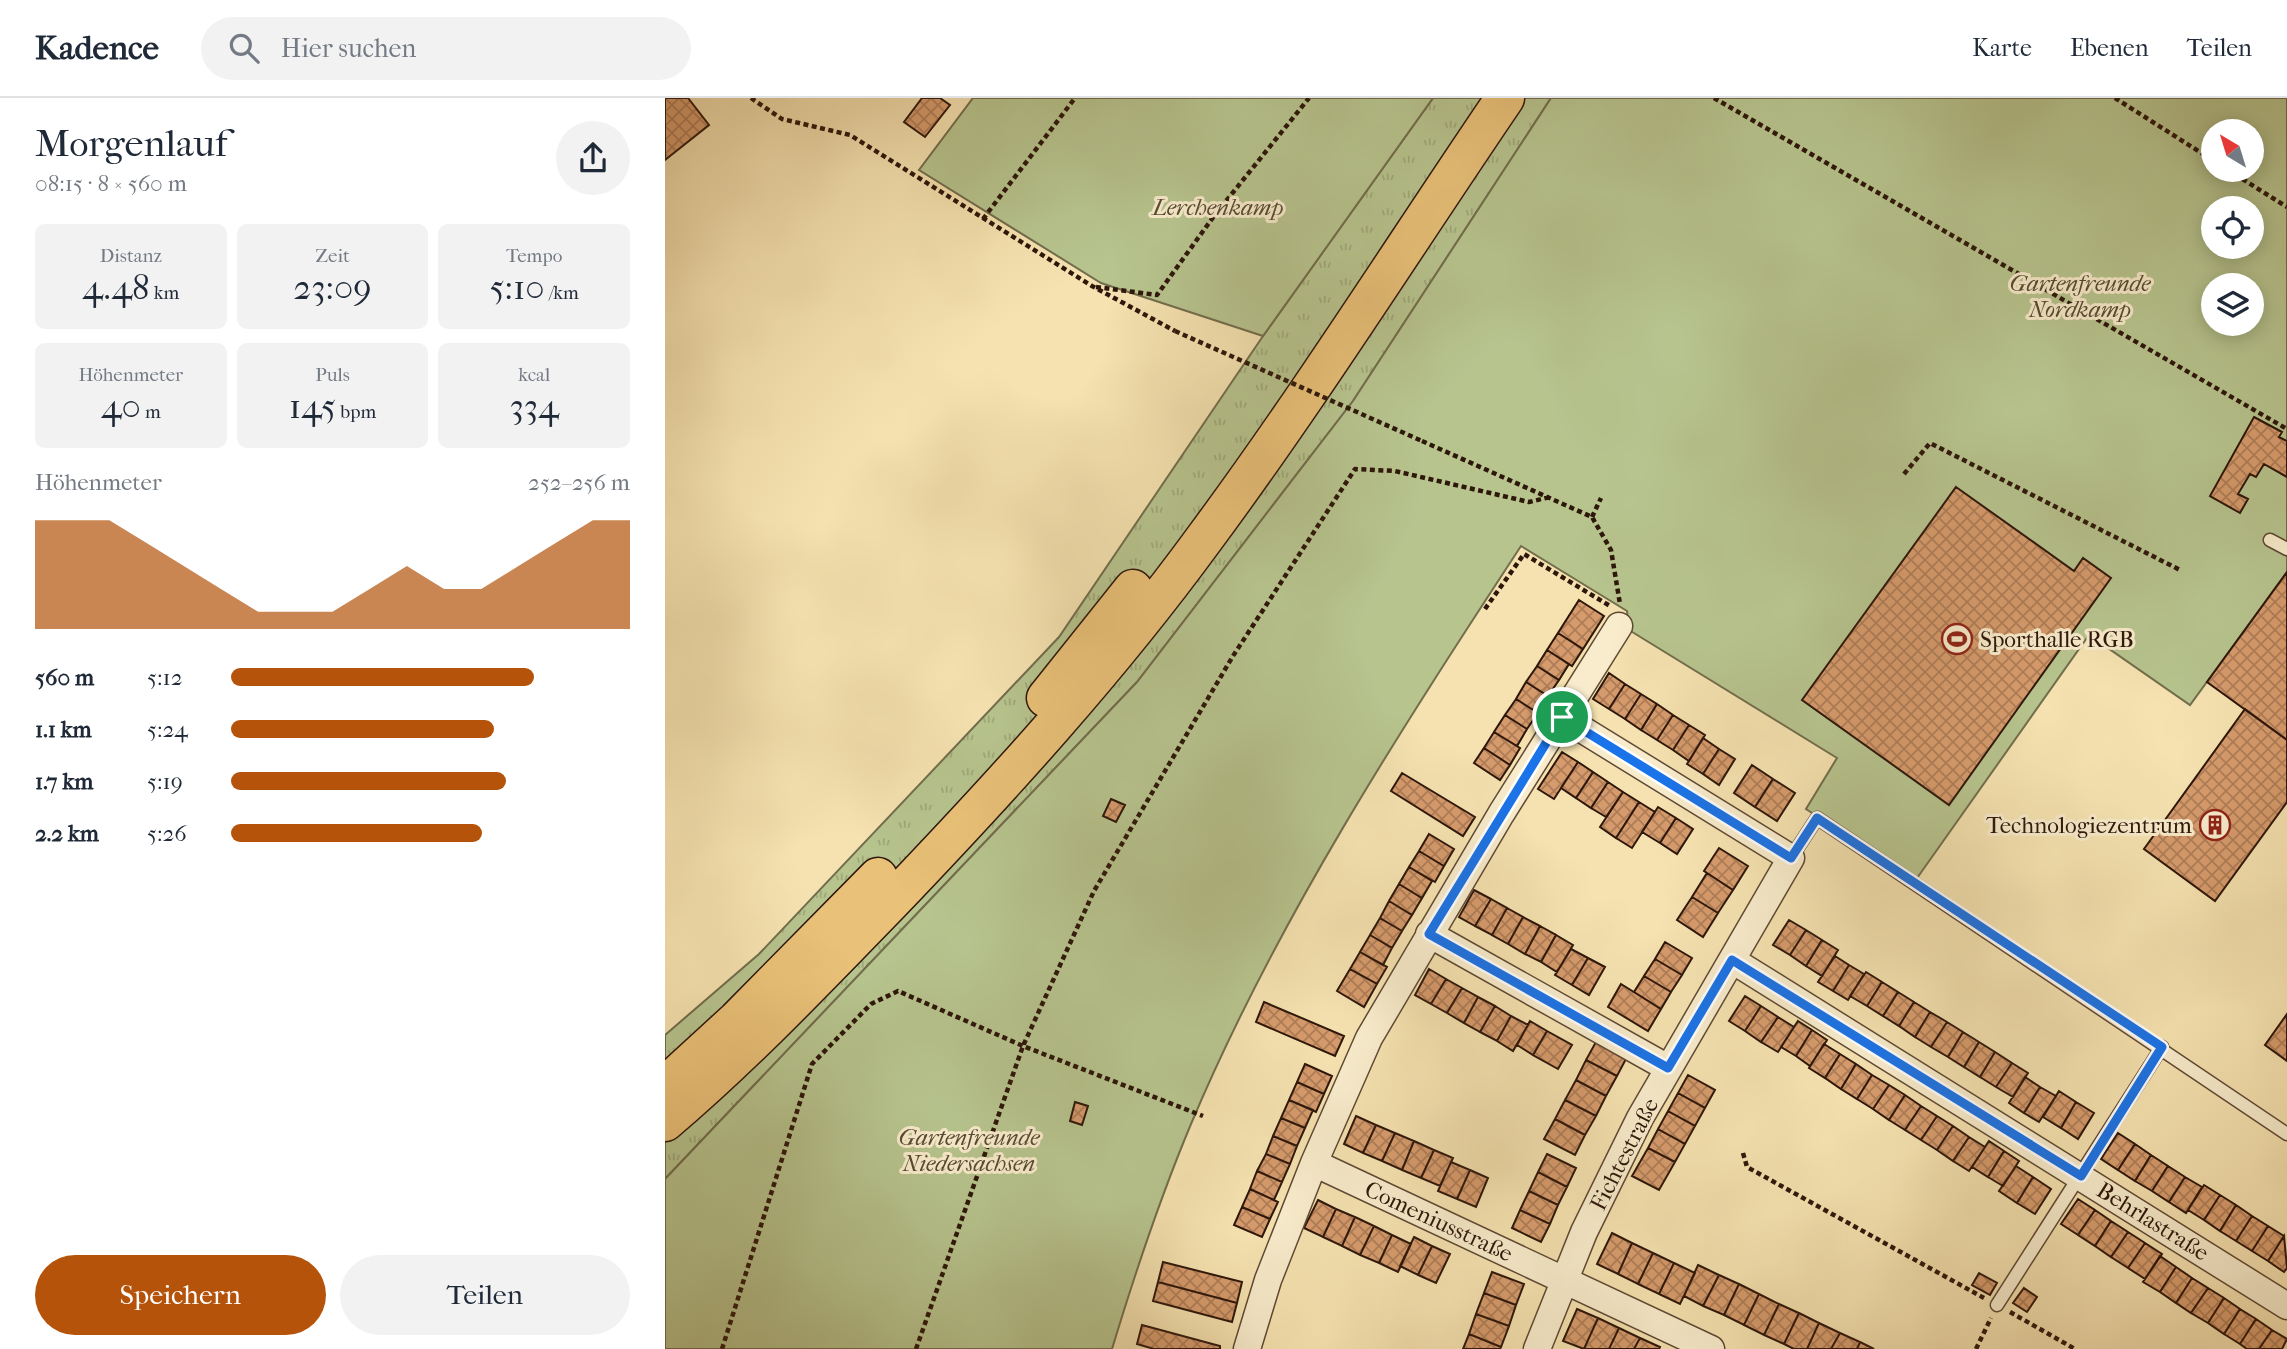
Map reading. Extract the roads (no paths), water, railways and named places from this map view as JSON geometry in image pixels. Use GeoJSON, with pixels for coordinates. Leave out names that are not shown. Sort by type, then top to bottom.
{"type":"FeatureCollection","features":[{"type":"Feature","properties":{"kind":"highway"},"geometry":{"type":"LineString","coordinates":[[665,1086],[789,968],[954,799],[1038,707],[1086,649],[1182,526],[1293,370],[1473,98]]}},
{"type":"Feature","properties":{"kind":"highway"},"geometry":{"type":"LineString","coordinates":[[665,1122],[818,978],[972,817],[1108,666],[1202,542],[1321,376],[1505,98]]}},
{"type":"Feature","properties":{"kind":"street"},"geometry":{"type":"LineString","coordinates":[[1247,1349],[1268,1280],[1314,1163],[1369,1038],[1501,814],[1619,626]]}},
{"type":"Feature","properties":{"kind":"street"},"geometry":{"type":"LineString","coordinates":[[1562,717],[1791,858]]}},
{"type":"Feature","properties":{"kind":"street","name":"Fichtestraße"},"geometry":{"type":"LineString","coordinates":[[1537,1349],[1564,1280],[1610,1178],[1668,1068],[1791,858]]}},
{"type":"Feature","properties":{"kind":"street"},"geometry":{"type":"LineString","coordinates":[[1429,934],[1668,1068]]}},
{"type":"Feature","properties":{"kind":"street","name":"Behrlastraße"},"geometry":{"type":"LineString","coordinates":[[1732,960],[2287,1306]]}},
{"type":"Feature","properties":{"kind":"street","name":"Comeniusstraße"},"geometry":{"type":"LineString","coordinates":[[1314,1163],[1711,1349]]}},
{"type":"Feature","properties":{"kind":"lane"},"geometry":{"type":"LineString","coordinates":[[2270,540],[2287,549]]}},
{"type":"Feature","properties":{"kind":"lane"},"geometry":{"type":"LineString","coordinates":[[1791,858],[1817,818],[2162,1047],[2287,1134]]}},
{"type":"Feature","properties":{"kind":"lane"},"geometry":{"type":"LineString","coordinates":[[1997,1305],[2162,1047]]}},
{"type":"Feature","properties":{"kind":"place","name":"Sporthalle RGB"},"geometry":{"type":"Point","coordinates":[1957,639]}},
{"type":"Feature","properties":{"kind":"place","name":"Technologiezentrum"},"geometry":{"type":"Point","coordinates":[2215,825]}},
{"type":"Feature","properties":{"kind":"park label","name":"Lerchenkamp"},"geometry":{"type":"Point","coordinates":[1218,207]}},
{"type":"Feature","properties":{"kind":"park label","name":"Gartenfreunde Nordkamp"},"geometry":{"type":"Point","coordinates":[2080,296]}},
{"type":"Feature","properties":{"kind":"park label","name":"Gartenfreunde Niedersachsen"},"geometry":{"type":"Point","coordinates":[969,1150]}}]}
